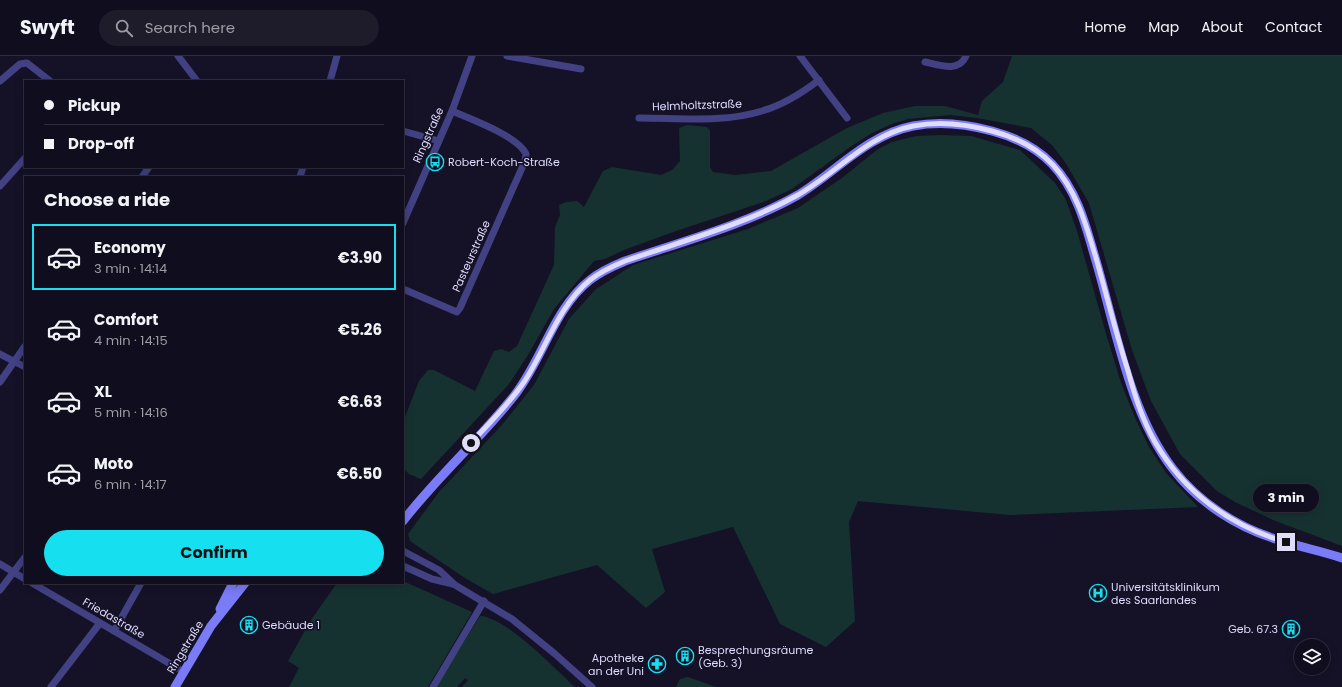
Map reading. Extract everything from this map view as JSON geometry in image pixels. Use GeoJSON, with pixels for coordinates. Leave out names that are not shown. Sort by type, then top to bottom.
{"type":"FeatureCollection","features":[{"type":"Feature","properties":{"kind":"street"},"geometry":{"type":"LineString","coordinates":[[178,56],[196,80]]}},
{"type":"Feature","properties":{"kind":"street"},"geometry":{"type":"LineString","coordinates":[[330,80],[337,56]]}},
{"type":"Feature","properties":{"kind":"street","name":"Ringstraße"},"geometry":{"type":"LineString","coordinates":[[404,221],[452,111],[472,56]]}},
{"type":"Feature","properties":{"kind":"street"},"geometry":{"type":"LineString","coordinates":[[507,56],[582,69]]}},
{"type":"Feature","properties":{"kind":"street"},"geometry":{"type":"LineString","coordinates":[[800,56],[847,118]]}},
{"type":"Feature","properties":{"kind":"street"},"geometry":{"type":"LineString","coordinates":[[925,62],[952,67],[961,64],[966,56]]}},
{"type":"Feature","properties":{"kind":"street"},"geometry":{"type":"LineString","coordinates":[[0,81],[20,64],[27,63],[49,80]]}},
{"type":"Feature","properties":{"kind":"street","name":"Helmholtzstraße"},"geometry":{"type":"LineString","coordinates":[[639,118],[725,118],[744,116],[764,111],[784,102],[819,80]]}},
{"type":"Feature","properties":{"kind":"street","name":"Pasteurstraße"},"geometry":{"type":"LineString","coordinates":[[404,289],[457,312],[525,161],[526,154],[520,146],[503,135],[452,111]]}},
{"type":"Feature","properties":{"kind":"street"},"geometry":{"type":"LineString","coordinates":[[404,520],[428,489],[513,396],[540,354],[563,311],[573,297],[590,280],[625,261],[773,207],[798,194],[880,138],[910,126],[947,123],[976,127],[1024,142],[1052,165],[1074,195],[1083,216],[1141,413],[1155,441],[1173,469],[1193,490],[1232,520],[1277,540],[1342,558]]}},
{"type":"Feature","properties":{"kind":"street"},"geometry":{"type":"LineString","coordinates":[[404,131],[439,141]]}},
{"type":"Feature","properties":{"kind":"street"},"geometry":{"type":"LineString","coordinates":[[0,186],[24,159]]}},
{"type":"Feature","properties":{"kind":"street"},"geometry":{"type":"LineString","coordinates":[[0,382],[24,347]]}},
{"type":"Feature","properties":{"kind":"street"},"geometry":{"type":"LineString","coordinates":[[0,354],[24,367]]}},
{"type":"Feature","properties":{"kind":"street"},"geometry":{"type":"LineString","coordinates":[[404,552],[439,570],[455,585],[484,602],[534,637],[592,687]]}},
{"type":"Feature","properties":{"kind":"street"},"geometry":{"type":"LineString","coordinates":[[0,590],[24,558]]}},
{"type":"Feature","properties":{"kind":"street"},"geometry":{"type":"LineString","coordinates":[[0,564],[24,578]]}},
{"type":"Feature","properties":{"kind":"street"},"geometry":{"type":"LineString","coordinates":[[404,566],[432,579],[455,585]]}},
{"type":"Feature","properties":{"kind":"street","name":"Friedastraße"},"geometry":{"type":"LineString","coordinates":[[34,584],[184,672]]}},
{"type":"Feature","properties":{"kind":"street"},"geometry":{"type":"LineString","coordinates":[[114,631],[140,584]]}},
{"type":"Feature","properties":{"kind":"street","name":"Ringstraße"},"geometry":{"type":"LineString","coordinates":[[216,620],[223,599],[232,584]]}},
{"type":"Feature","properties":{"kind":"street","name":"Ringstraße"},"geometry":{"type":"LineString","coordinates":[[175,687],[216,620],[244,584]]}},
{"type":"Feature","properties":{"kind":"street"},"geometry":{"type":"LineString","coordinates":[[433,687],[484,602]]}},
{"type":"Feature","properties":{"kind":"street"},"geometry":{"type":"LineString","coordinates":[[51,687],[100,623]]}},
{"type":"Feature","properties":{"kind":"green space"},"geometry":{"type":"Polygon","coordinates":[[[1012,56],[1342,56],[1342,546],[1273,520],[1235,502],[1217,491],[1180,454],[1151,401],[1132,350],[1089,203],[1065,162],[1052,145],[1031,128],[977,118],[950,115],[908,119],[894,123],[872,133],[850,147],[792,189],[766,201],[673,232],[624,250],[605,259],[594,261],[554,309],[528,355],[509,384],[421,479],[409,474],[404,469],[404,419],[419,381],[428,370],[434,370],[475,391],[494,351],[501,349],[509,352],[517,346],[554,265],[555,227],[560,215],[559,205],[566,202],[577,201],[584,207],[603,171],[612,167],[661,175],[672,170],[680,161],[679,128],[687,125],[707,127],[710,131],[710,167],[713,172],[735,175],[771,171],[847,128],[883,113],[915,106],[945,106],[978,115],[982,101],[1003,82],[1012,56]]]}},
{"type":"Feature","properties":{"kind":"green space"},"geometry":{"type":"Polygon","coordinates":[[[916,136],[971,136],[1020,150],[1055,183],[1066,200],[1077,231],[1121,383],[1135,418],[1149,447],[1166,473],[1198,507],[1010,515],[858,501],[849,522],[855,621],[826,647],[780,624],[733,527],[652,549],[665,592],[646,608],[597,565],[493,594],[465,578],[410,541],[408,534],[439,492],[502,425],[534,385],[569,319],[595,290],[633,265],[748,229],[798,208],[842,178],[878,149],[892,142],[916,136]]]}},
{"type":"Feature","properties":{"kind":"green space"},"geometry":{"type":"Polygon","coordinates":[[[404,581],[472,612],[428,687],[289,687],[299,668],[288,661],[311,620],[336,584],[404,584],[404,581]]]}},
{"type":"Feature","properties":{"kind":"green space"},"geometry":{"type":"Polygon","coordinates":[[[480,616],[491,619],[503,625],[516,634],[575,687],[462,687],[468,680],[465,678],[457,687],[436,687],[480,616]]]}},
{"type":"Feature","properties":{"kind":"green space"},"geometry":{"type":"Polygon","coordinates":[[[688,677],[716,687],[676,687],[680,679],[688,677]]]}},
{"type":"Feature","properties":{"kind":"place","name":"Robert-Koch-Straße"},"geometry":{"type":"Point","coordinates":[435,162]}},
{"type":"Feature","properties":{"kind":"place","name":"Universitätsklinikum des Saarlandes"},"geometry":{"type":"Point","coordinates":[1098,593]}},
{"type":"Feature","properties":{"kind":"place","name":"Gebäude 1"},"geometry":{"type":"Point","coordinates":[249,625]}},
{"type":"Feature","properties":{"kind":"place","name":"Geb. 67.3"},"geometry":{"type":"Point","coordinates":[1291,629]}},
{"type":"Feature","properties":{"kind":"place","name":"Besprechungsräume (Geb. 3)"},"geometry":{"type":"Point","coordinates":[685,656]}},
{"type":"Feature","properties":{"kind":"place","name":"Apotheke an der Uni"},"geometry":{"type":"Point","coordinates":[657,664]}},
{"type":"Feature","properties":{"kind":"route"},"geometry":{"type":"LineString","coordinates":[[471,443],[519,389],[563,311],[573,297],[590,280],[625,261],[751,217],[773,207],[798,194],[840,166],[864,147],[894,131],[910,126],[947,123],[976,127],[1024,142],[1040,153],[1061,176],[1074,195],[1083,216],[1141,413],[1155,441],[1173,469],[1193,490],[1216,509],[1232,520],[1260,534],[1286,542]]}}]}
